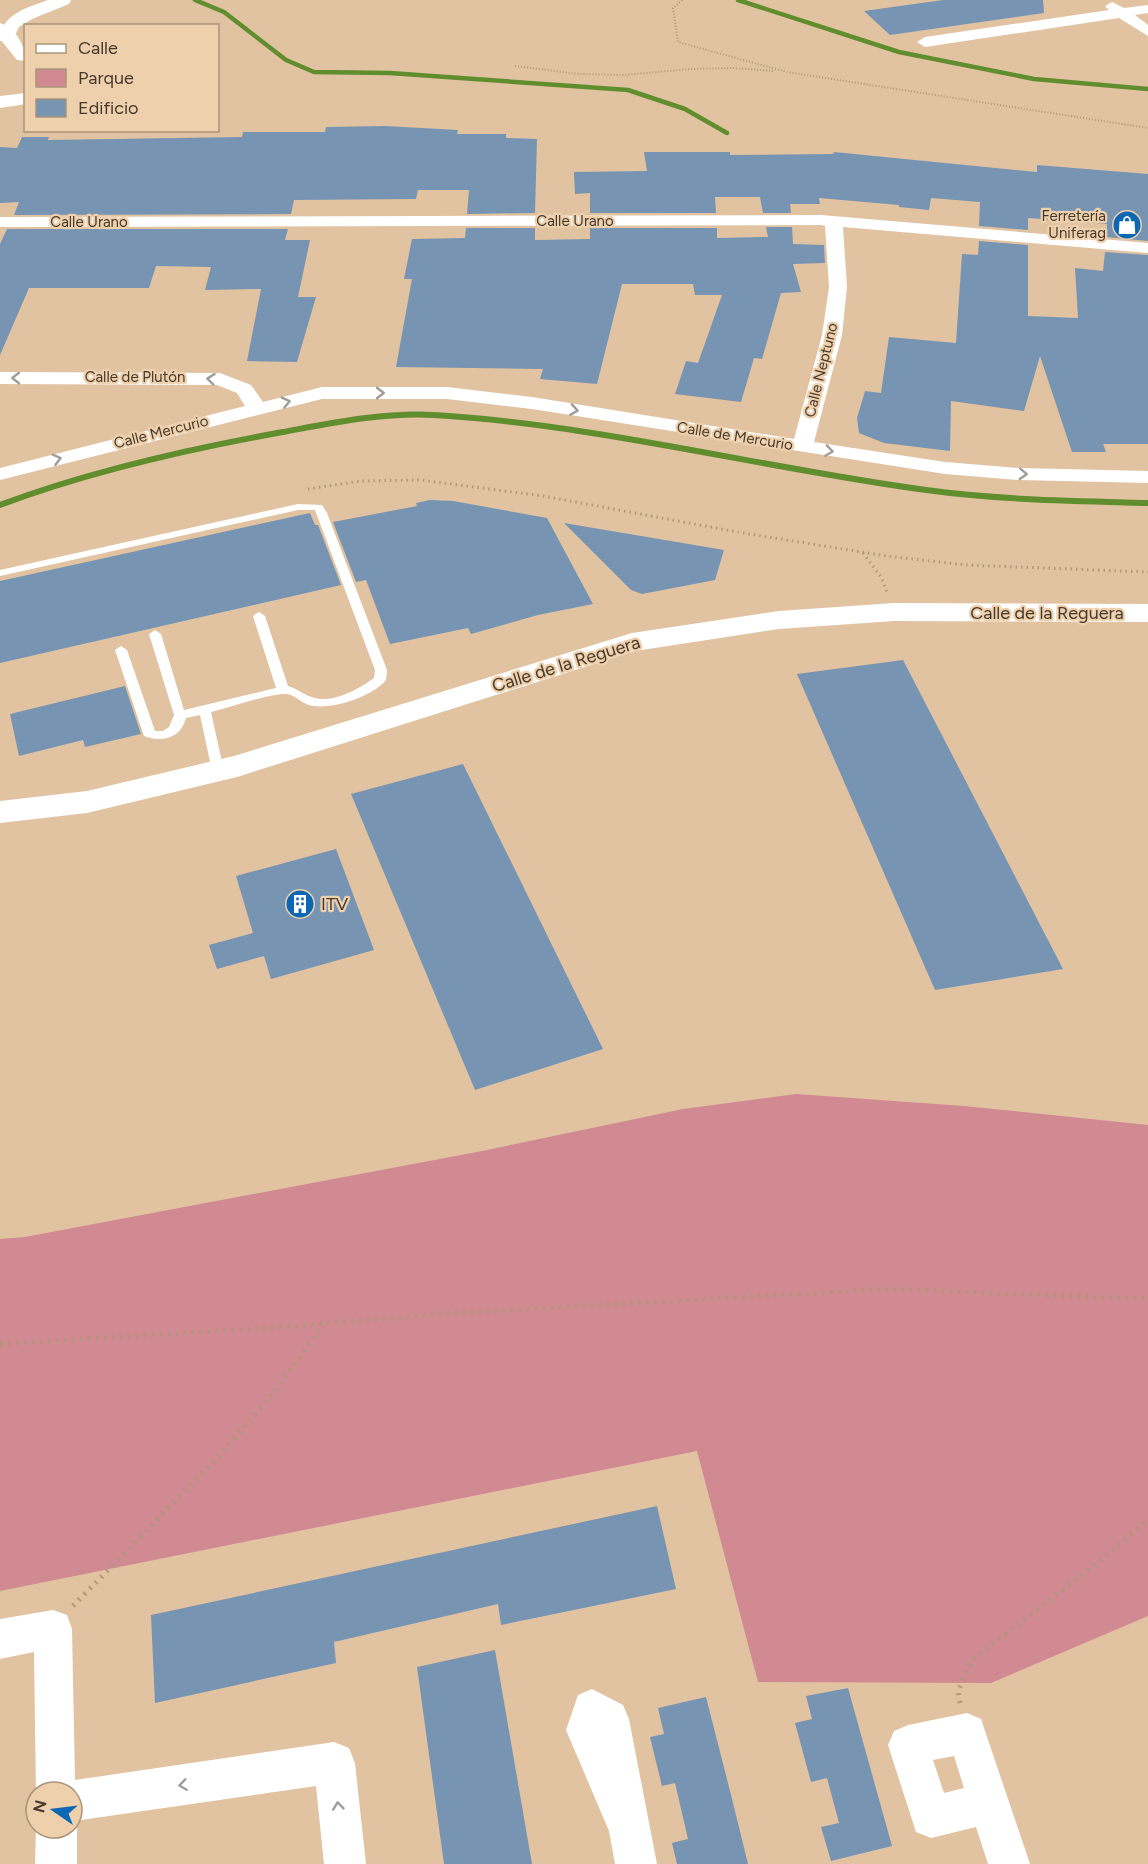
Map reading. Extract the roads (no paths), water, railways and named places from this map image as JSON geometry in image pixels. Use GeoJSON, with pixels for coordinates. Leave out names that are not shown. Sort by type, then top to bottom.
{"type":"FeatureCollection","features":[{"type":"Feature","properties":{"kind":"main road"},"geometry":{"type":"LineString","coordinates":[[0,12],[36,0]]}},
{"type":"Feature","properties":{"kind":"main road"},"geometry":{"type":"LineString","coordinates":[[24,56],[3,33],[26,15],[63,0]]}},
{"type":"Feature","properties":{"kind":"main road"},"geometry":{"type":"LineString","coordinates":[[0,57],[24,56]]}},
{"type":"Feature","properties":{"kind":"main road"},"geometry":{"type":"LineString","coordinates":[[0,102],[24,98]]}},
{"type":"Feature","properties":{"kind":"main road","name":"Calle de la Reguera"},"geometry":{"type":"LineString","coordinates":[[0,812],[87,802],[218,771],[632,642],[779,620],[894,612],[1148,614]]}},
{"type":"Feature","properties":{"kind":"street"},"geometry":{"type":"LineString","coordinates":[[1103,0],[1148,32]]}},
{"type":"Feature","properties":{"kind":"street"},"geometry":{"type":"LineString","coordinates":[[926,42],[1148,9]]}},
{"type":"Feature","properties":{"kind":"street","name":"Calle Urano"},"geometry":{"type":"LineString","coordinates":[[0,222],[834,221],[1148,248]]}},
{"type":"Feature","properties":{"kind":"street","name":"Calle Neptuno"},"geometry":{"type":"LineString","coordinates":[[802,447],[832,335],[838,287],[834,221]]}},
{"type":"Feature","properties":{"kind":"street","name":"Calle de Plutón"},"geometry":{"type":"LineString","coordinates":[[0,378],[220,379],[244,388],[256,408]]}},
{"type":"Feature","properties":{"kind":"street","name":"Calle de Mercurio"},"geometry":{"type":"LineString","coordinates":[[322,393],[447,393],[532,403],[945,468],[1019,474],[1148,477]]}},
{"type":"Feature","properties":{"kind":"street","name":"Calle Mercurio"},"geometry":{"type":"LineString","coordinates":[[0,474],[322,393]]}},
{"type":"Feature","properties":{"kind":"street"},"geometry":{"type":"LineString","coordinates":[[0,1639],[53,1629],[55,1780]]}},
{"type":"Feature","properties":{"kind":"street"},"geometry":{"type":"LineString","coordinates":[[990,1803],[931,1817],[908,1745],[967,1733],[990,1803],[1010,1864]]}},
{"type":"Feature","properties":{"kind":"street"},"geometry":{"type":"LineString","coordinates":[[84,1798],[333,1763],[345,1864]]}},
{"type":"Feature","properties":{"kind":"street"},"geometry":{"type":"LineString","coordinates":[[56,1840],[56,1864]]}},
{"type":"Feature","properties":{"kind":"lane"},"geometry":{"type":"LineString","coordinates":[[0,573],[298,507],[318,507],[381,670],[380,680],[369,689],[325,703],[306,700],[292,690],[283,690],[180,715]]}},
{"type":"Feature","properties":{"kind":"lane"},"geometry":{"type":"LineString","coordinates":[[259,616],[283,690]]}},
{"type":"Feature","properties":{"kind":"lane"},"geometry":{"type":"LineString","coordinates":[[121,651],[148,733],[157,736],[170,733],[178,726],[180,715],[155,634]]}},
{"type":"Feature","properties":{"kind":"lane"},"geometry":{"type":"LineString","coordinates":[[205,710],[218,771]]}},
{"type":"Feature","properties":{"kind":"waterway"},"geometry":{"type":"LineString","coordinates":[[195,0],[224,12],[286,60],[314,72],[390,73],[628,90],[685,109],[727,133]]}},
{"type":"Feature","properties":{"kind":"waterway"},"geometry":{"type":"LineString","coordinates":[[738,0],[899,52],[1034,79],[1148,89]]}},
{"type":"Feature","properties":{"kind":"waterway"},"geometry":{"type":"LineString","coordinates":[[0,505],[104,471],[175,454],[339,422],[396,415],[434,415],[558,428],[926,490],[1009,498],[1148,503]]}},
{"type":"Feature","properties":{"kind":"place","name":"Ferretería Uniferag"},"geometry":{"type":"Point","coordinates":[1127,225]}},
{"type":"Feature","properties":{"kind":"place","name":"ITV"},"geometry":{"type":"Point","coordinates":[300,904]}}]}
